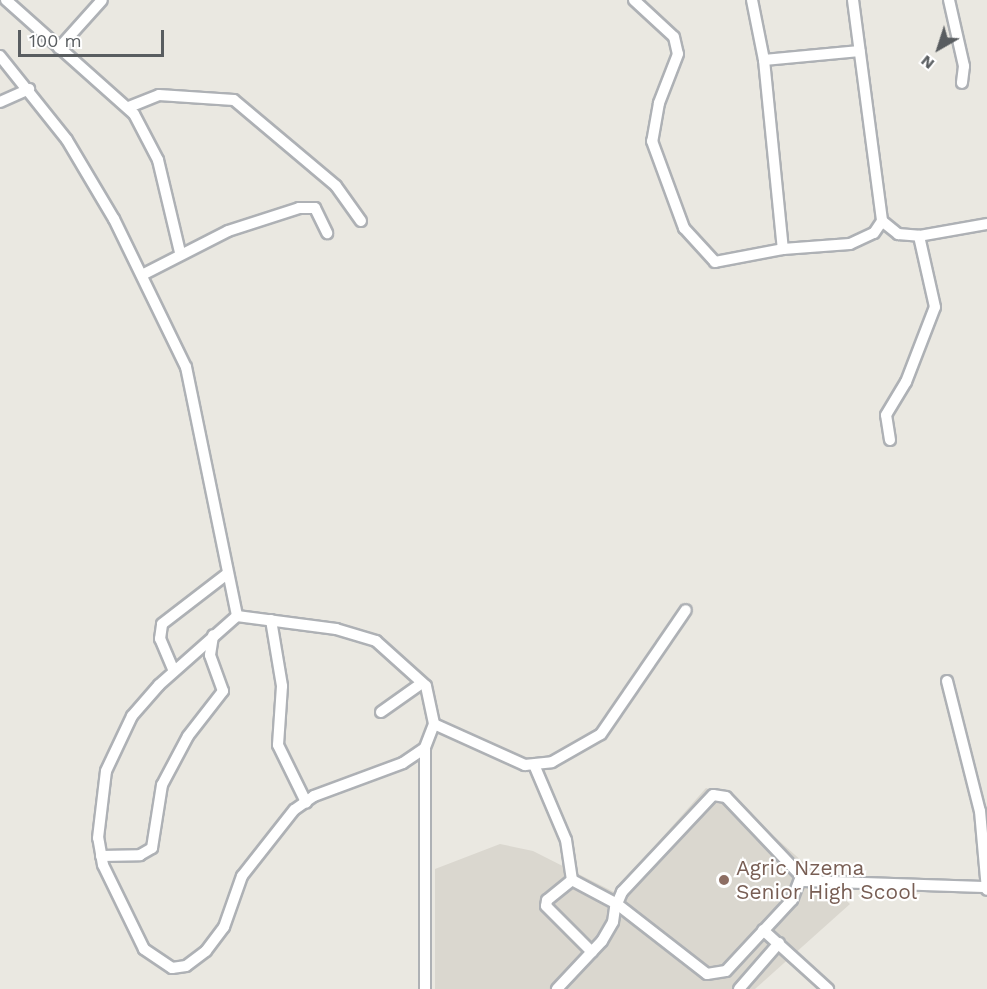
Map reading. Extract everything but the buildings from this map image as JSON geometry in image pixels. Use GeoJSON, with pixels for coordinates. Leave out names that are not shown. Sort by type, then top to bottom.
{"type":"FeatureCollection","features":[{"type":"Feature","properties":{"kind":"street"},"geometry":{"type":"LineString","coordinates":[[6,0],[129,107],[158,160],[180,252]]}},
{"type":"Feature","properties":{"kind":"street"},"geometry":{"type":"LineString","coordinates":[[59,48],[102,0]]}},
{"type":"Feature","properties":{"kind":"street"},"geometry":{"type":"LineString","coordinates":[[634,0],[674,37],[678,54],[659,103],[652,141],[684,228],[715,262],[783,249],[850,244],[874,233],[882,221],[853,0]]}},
{"type":"Feature","properties":{"kind":"street"},"geometry":{"type":"LineString","coordinates":[[752,0],[764,60],[783,249]]}},
{"type":"Feature","properties":{"kind":"street"},"geometry":{"type":"LineString","coordinates":[[950,0],[964,66],[962,83]]}},
{"type":"Feature","properties":{"kind":"street"},"geometry":{"type":"LineString","coordinates":[[764,60],[860,51]]}},
{"type":"Feature","properties":{"kind":"street"},"geometry":{"type":"LineString","coordinates":[[0,56],[29,89],[67,140],[144,274],[186,367],[237,616]]}},
{"type":"Feature","properties":{"kind":"street"},"geometry":{"type":"LineString","coordinates":[[0,102],[29,89]]}},
{"type":"Feature","properties":{"kind":"street"},"geometry":{"type":"LineString","coordinates":[[129,107],[159,94],[234,100],[336,186],[361,221]]}},
{"type":"Feature","properties":{"kind":"street"},"geometry":{"type":"LineString","coordinates":[[144,274],[180,252],[299,208],[315,208],[327,233]]}},
{"type":"Feature","properties":{"kind":"street"},"geometry":{"type":"LineString","coordinates":[[882,221],[898,234],[919,236],[987,224]]}},
{"type":"Feature","properties":{"kind":"street"},"geometry":{"type":"LineString","coordinates":[[890,440],[886,415],[906,382],[935,307],[919,236]]}},
{"type":"Feature","properties":{"kind":"street"},"geometry":{"type":"LineString","coordinates":[[173,669],[159,639],[162,624],[227,574]]}},
{"type":"Feature","properties":{"kind":"street"},"geometry":{"type":"LineString","coordinates":[[535,766],[601,734],[686,609]]}},
{"type":"Feature","properties":{"kind":"street"},"geometry":{"type":"LineString","coordinates":[[425,748],[403,763],[306,802],[270,834],[242,876],[224,927],[186,966],[172,968],[144,949],[127,922],[101,856],[100,805],[106,771],[132,716],[173,669],[237,616],[271,620],[376,641],[422,683],[434,724],[425,748],[425,989]]}},
{"type":"Feature","properties":{"kind":"street"},"geometry":{"type":"LineString","coordinates":[[271,620],[282,686],[278,746],[306,802]]}},
{"type":"Feature","properties":{"kind":"street"},"geometry":{"type":"LineString","coordinates":[[101,856],[140,855],[152,848],[162,785],[188,736],[224,690],[210,655],[213,635]]}},
{"type":"Feature","properties":{"kind":"street"},"geometry":{"type":"LineString","coordinates":[[801,880],[987,888],[980,811],[947,681]]}},
{"type":"Feature","properties":{"kind":"street"},"geometry":{"type":"LineString","coordinates":[[381,712],[422,683]]}},
{"type":"Feature","properties":{"kind":"street"},"geometry":{"type":"LineString","coordinates":[[434,724],[535,766],[566,840],[572,880]]}},
{"type":"Feature","properties":{"kind":"street"},"geometry":{"type":"LineString","coordinates":[[557,989],[592,952],[613,922],[617,904],[713,795],[726,797],[743,813],[799,869],[801,880],[792,900],[715,976],[617,904],[572,880]]}},
{"type":"Feature","properties":{"kind":"street"},"geometry":{"type":"LineString","coordinates":[[572,880],[547,900],[546,906],[592,952]]}},
{"type":"Feature","properties":{"kind":"street"},"geometry":{"type":"LineString","coordinates":[[763,930],[828,989]]}},
{"type":"Feature","properties":{"kind":"street"},"geometry":{"type":"LineString","coordinates":[[739,989],[779,943]]}},
{"type":"Feature","properties":{"kind":"shaded area","name":"Agric Nzema Senior High Scool"},"geometry":{"type":"Polygon","coordinates":[[[706,788],[730,797],[850,904],[755,989],[435,989],[435,869],[500,844],[533,851],[614,892],[706,788]]]}},
{"type":"Feature","properties":{"kind":"place","name":"Agric Nzema Senior High Scool"},"geometry":{"type":"Point","coordinates":[724,880]}}]}
